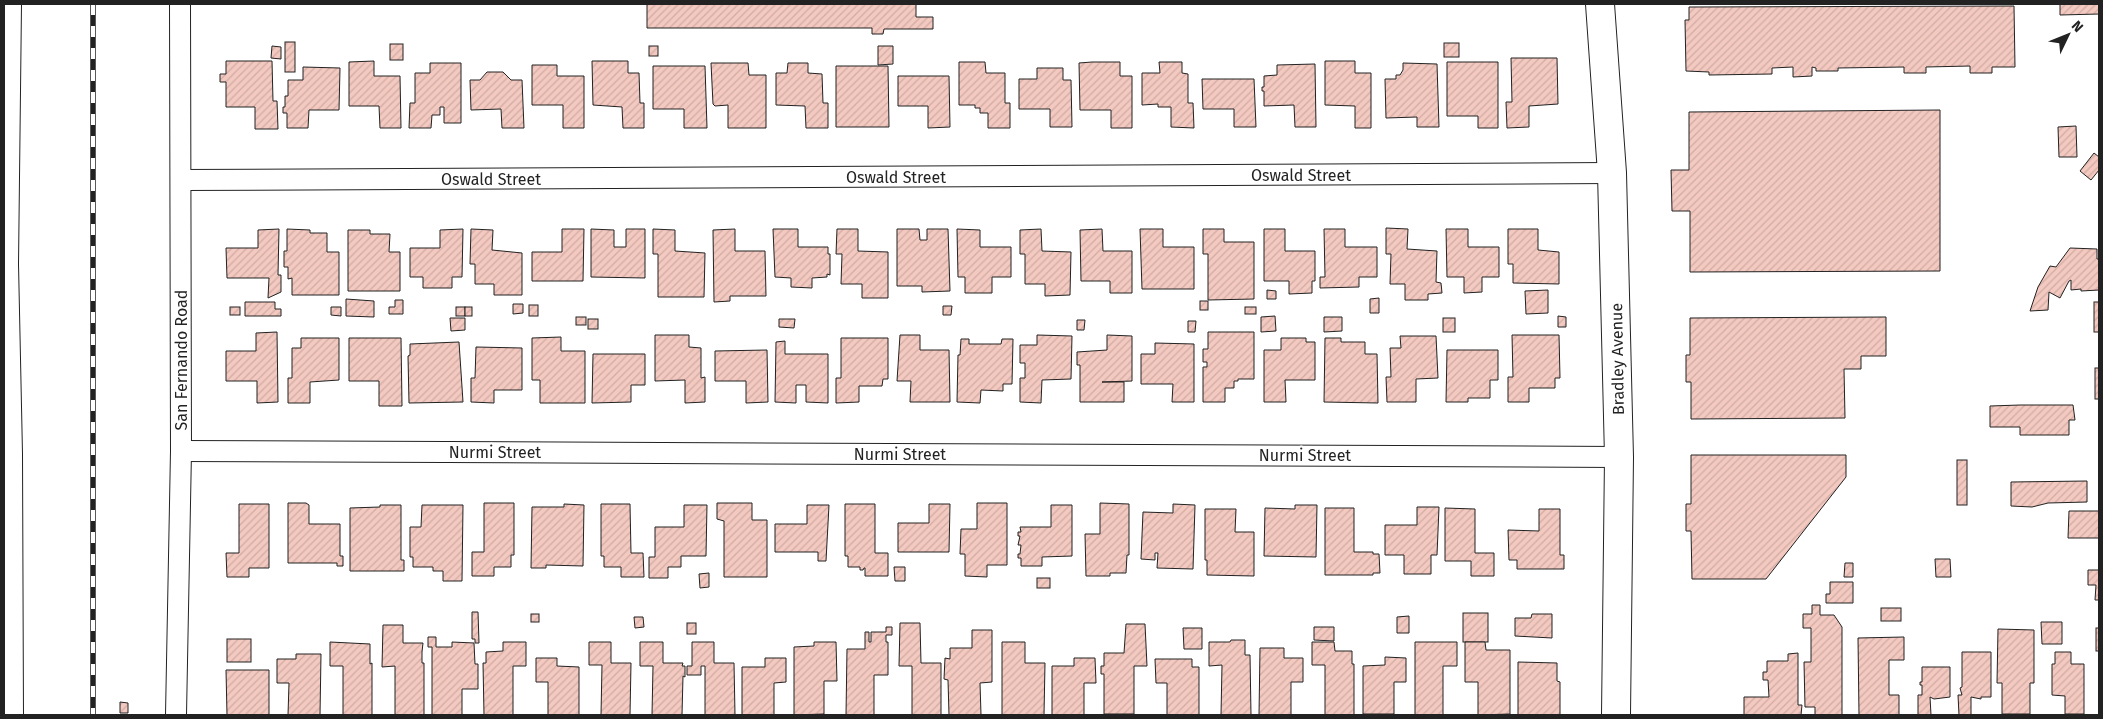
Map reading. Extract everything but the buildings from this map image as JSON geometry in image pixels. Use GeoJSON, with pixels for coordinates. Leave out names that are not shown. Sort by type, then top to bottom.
{"type":"FeatureCollection","features":[{"type":"Feature","properties":{"kind":"street"},"geometry":{"type":"LineString","coordinates":[[7,4],[4,264],[8,463],[9,715]]}},
{"type":"Feature","properties":{"kind":"street","name":"San Fernando Road"},"geometry":{"type":"LineString","coordinates":[[176,715],[181,451],[180,4]]}},
{"type":"Feature","properties":{"kind":"street","name":"Bradley Avenue"},"geometry":{"type":"LineString","coordinates":[[1600,4],[1612,173],[1619,457],[1616,715]]}},
{"type":"Feature","properties":{"kind":"street","name":"Oswald Street"},"geometry":{"type":"LineString","coordinates":[[181,180],[1612,173]]}},
{"type":"Feature","properties":{"kind":"street","name":"Nurmi Street"},"geometry":{"type":"LineString","coordinates":[[181,451],[1619,457]]}},
{"type":"Feature","properties":{"kind":"railway"},"geometry":{"type":"LineString","coordinates":[[93,4],[93,715]]}}]}
